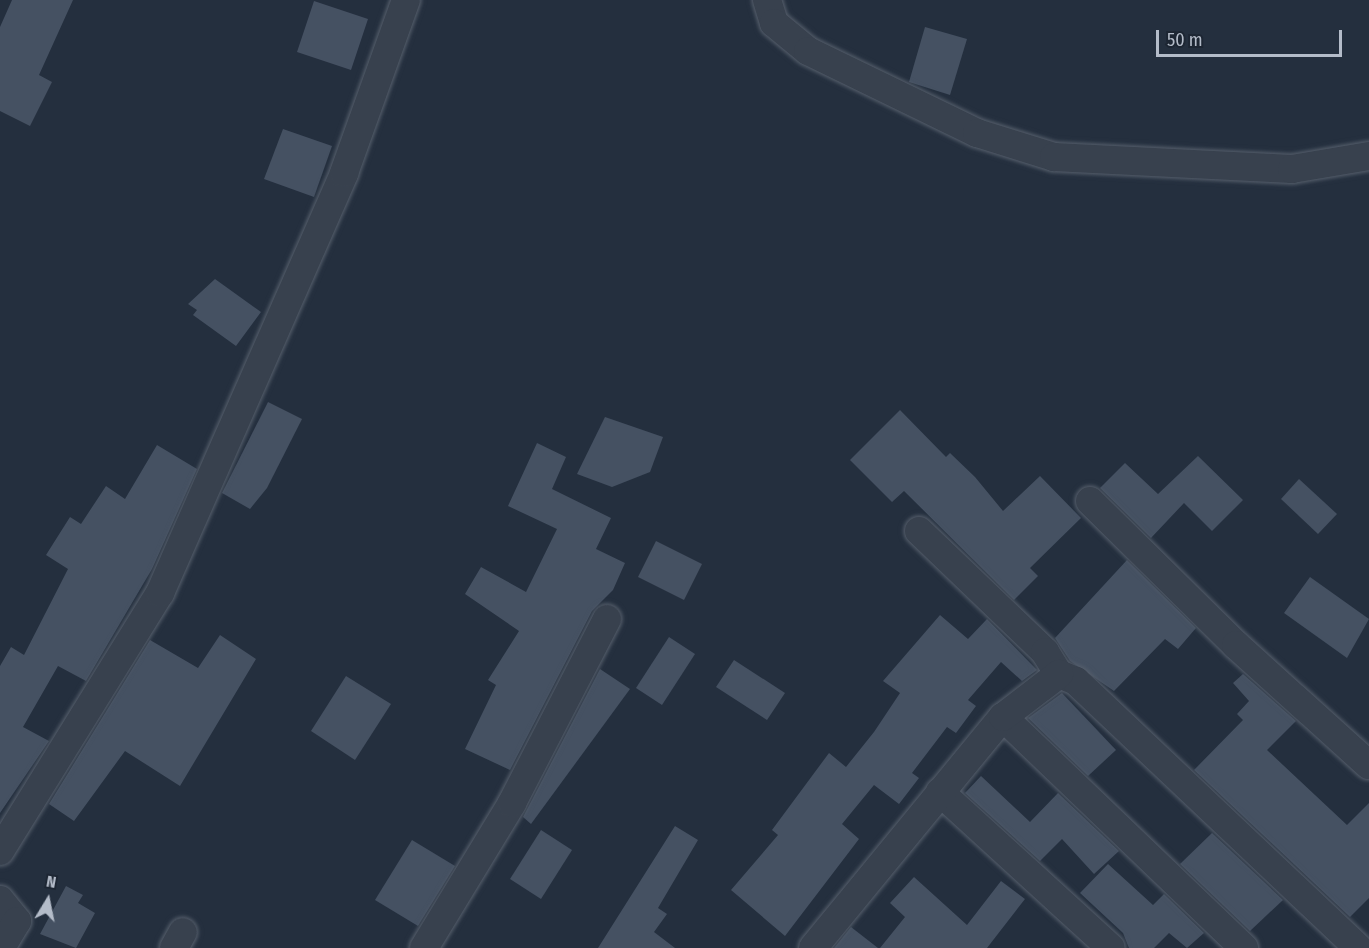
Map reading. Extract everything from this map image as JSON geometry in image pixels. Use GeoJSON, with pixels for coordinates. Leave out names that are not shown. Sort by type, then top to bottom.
{"type":"FeatureCollection","features":[{"type":"Feature","properties":{"kind":"street"},"geometry":{"type":"LineString","coordinates":[[0,851],[160,593],[344,173],[405,0]]}},
{"type":"Feature","properties":{"kind":"street"},"geometry":{"type":"LineString","coordinates":[[767,0],[774,23],[808,51],[977,133],[1054,157],[1292,169],[1369,156]]}},
{"type":"Feature","properties":{"kind":"street"},"geometry":{"type":"LineString","coordinates":[[1090,501],[1236,645],[1369,765]]}},
{"type":"Feature","properties":{"kind":"street"},"geometry":{"type":"LineString","coordinates":[[919,531],[1045,652],[1059,674],[1076,681],[1358,948]]}},
{"type":"Feature","properties":{"kind":"street"},"geometry":{"type":"LineString","coordinates":[[424,948],[512,803],[607,619]]}},
{"type":"Feature","properties":{"kind":"street"},"geometry":{"type":"LineString","coordinates":[[813,948],[1003,717],[1059,674]]}},
{"type":"Feature","properties":{"kind":"street"},"geometry":{"type":"LineString","coordinates":[[1003,717],[1244,948]]}},
{"type":"Feature","properties":{"kind":"street"},"geometry":{"type":"LineString","coordinates":[[940,792],[1111,948]]}},
{"type":"Feature","properties":{"kind":"street"},"geometry":{"type":"LineString","coordinates":[[0,900],[17,921],[1,948]]}},
{"type":"Feature","properties":{"kind":"building"},"geometry":{"type":"Polygon","coordinates":[[[12,0],[73,0],[39,75],[52,82],[30,126],[0,111],[0,27],[12,0]]]}},
{"type":"Feature","properties":{"kind":"building"},"geometry":{"type":"Polygon","coordinates":[[[314,1],[368,19],[351,70],[297,52],[314,1]]]}},
{"type":"Feature","properties":{"kind":"building"},"geometry":{"type":"Polygon","coordinates":[[[925,27],[967,39],[950,95],[909,82],[925,27]]]}},
{"type":"Feature","properties":{"kind":"building"},"geometry":{"type":"Polygon","coordinates":[[[283,129],[332,146],[314,197],[264,179],[283,129]]]}},
{"type":"Feature","properties":{"kind":"building"},"geometry":{"type":"Polygon","coordinates":[[[215,279],[261,312],[236,346],[193,315],[197,310],[188,304],[215,279]]]}},
{"type":"Feature","properties":{"kind":"building"},"geometry":{"type":"Polygon","coordinates":[[[268,402],[302,419],[267,488],[250,509],[222,493],[268,402]]]}},
{"type":"Feature","properties":{"kind":"building"},"geometry":{"type":"Polygon","coordinates":[[[900,410],[946,457],[950,453],[975,477],[1003,511],[1040,476],[1081,518],[1030,568],[1038,576],[1014,600],[904,491],[892,502],[850,460],[900,410]]]}},
{"type":"Feature","properties":{"kind":"building"},"geometry":{"type":"Polygon","coordinates":[[[605,417],[663,437],[650,472],[612,487],[577,474],[605,417]]]}},
{"type":"Feature","properties":{"kind":"building"},"geometry":{"type":"Polygon","coordinates":[[[537,443],[566,457],[552,489],[611,518],[596,549],[625,563],[613,590],[592,611],[510,770],[465,749],[496,685],[488,680],[519,631],[465,594],[481,567],[526,592],[557,529],[508,506],[537,443]]]}},
{"type":"Feature","properties":{"kind":"building"},"geometry":{"type":"Polygon","coordinates":[[[157,445],[197,469],[152,569],[86,681],[58,666],[23,727],[49,741],[0,813],[0,666],[11,647],[24,655],[68,569],[46,555],[70,517],[81,524],[106,486],[125,499],[157,445]]]}},
{"type":"Feature","properties":{"kind":"building"},"geometry":{"type":"Polygon","coordinates":[[[1198,456],[1243,500],[1212,531],[1184,503],[1151,538],[1100,488],[1125,463],[1158,494],[1198,456]]]}},
{"type":"Feature","properties":{"kind":"building"},"geometry":{"type":"Polygon","coordinates":[[[1299,479],[1337,514],[1318,534],[1281,499],[1299,479]]]}},
{"type":"Feature","properties":{"kind":"building"},"geometry":{"type":"Polygon","coordinates":[[[656,541],[702,564],[684,600],[638,577],[656,541]]]}},
{"type":"Feature","properties":{"kind":"building"},"geometry":{"type":"Polygon","coordinates":[[[1127,560],[1196,628],[1178,649],[1165,639],[1114,691],[1070,661],[1055,638],[1127,560]]]}},
{"type":"Feature","properties":{"kind":"building"},"geometry":{"type":"Polygon","coordinates":[[[1310,577],[1369,619],[1347,658],[1284,613],[1310,577]]]}},
{"type":"Feature","properties":{"kind":"building"},"geometry":{"type":"Polygon","coordinates":[[[940,615],[968,639],[987,619],[1037,670],[1022,681],[1001,662],[968,700],[976,706],[956,733],[947,727],[912,773],[919,778],[899,804],[874,785],[842,824],[859,839],[785,936],[731,890],[778,835],[772,830],[829,753],[846,767],[874,732],[900,693],[883,681],[940,615]]]}},
{"type":"Feature","properties":{"kind":"building"},"geometry":{"type":"Polygon","coordinates":[[[220,635],[256,659],[180,786],[125,751],[74,821],[49,804],[150,640],[198,668],[220,635]]]}},
{"type":"Feature","properties":{"kind":"building"},"geometry":{"type":"Polygon","coordinates":[[[669,637],[695,654],[662,705],[636,688],[669,637]]]}},
{"type":"Feature","properties":{"kind":"building"},"geometry":{"type":"Polygon","coordinates":[[[734,660],[785,693],[767,720],[716,687],[734,660]]]}},
{"type":"Feature","properties":{"kind":"building"},"geometry":{"type":"Polygon","coordinates":[[[600,669],[630,689],[531,824],[523,817],[600,669]]]}},
{"type":"Feature","properties":{"kind":"building"},"geometry":{"type":"Polygon","coordinates":[[[1243,674],[1296,721],[1267,750],[1347,825],[1369,803],[1369,898],[1350,917],[1194,770],[1243,720],[1237,714],[1249,701],[1233,683],[1243,674]]]}},
{"type":"Feature","properties":{"kind":"building"},"geometry":{"type":"Polygon","coordinates":[[[346,676],[391,704],[355,760],[311,731],[346,676]]]}},
{"type":"Feature","properties":{"kind":"building"},"geometry":{"type":"Polygon","coordinates":[[[1062,693],[1116,750],[1088,776],[1028,718],[1062,693]]]}},
{"type":"Feature","properties":{"kind":"building"},"geometry":{"type":"Polygon","coordinates":[[[981,776],[1030,822],[1058,793],[1119,851],[1094,874],[1062,839],[1040,861],[965,793],[981,776]]]}},
{"type":"Feature","properties":{"kind":"building"},"geometry":{"type":"Polygon","coordinates":[[[675,826],[698,840],[658,908],[667,914],[654,932],[675,948],[598,948],[675,826]]]}},
{"type":"Feature","properties":{"kind":"building"},"geometry":{"type":"Polygon","coordinates":[[[541,830],[572,850],[541,899],[510,879],[541,830]]]}},
{"type":"Feature","properties":{"kind":"building"},"geometry":{"type":"Polygon","coordinates":[[[1212,833],[1283,900],[1250,931],[1180,864],[1212,833]]]}},
{"type":"Feature","properties":{"kind":"building"},"geometry":{"type":"Polygon","coordinates":[[[412,840],[455,866],[418,926],[375,900],[412,840]]]}},
{"type":"Feature","properties":{"kind":"building"},"geometry":{"type":"Polygon","coordinates":[[[1108,864],[1153,905],[1164,894],[1204,933],[1187,948],[1169,933],[1154,948],[1129,948],[1123,933],[1080,893],[1108,864]]]}},
{"type":"Feature","properties":{"kind":"building"},"geometry":{"type":"Polygon","coordinates":[[[914,877],[967,925],[1001,881],[1025,899],[987,948],[880,948],[905,917],[890,903],[914,877]]]}},
{"type":"Feature","properties":{"kind":"building"},"geometry":{"type":"Polygon","coordinates":[[[66,886],[83,895],[78,903],[95,913],[76,948],[40,934],[66,886]]]}},
{"type":"Feature","properties":{"kind":"building"},"geometry":{"type":"Polygon","coordinates":[[[851,927],[878,948],[834,948],[851,927]]]}}]}
